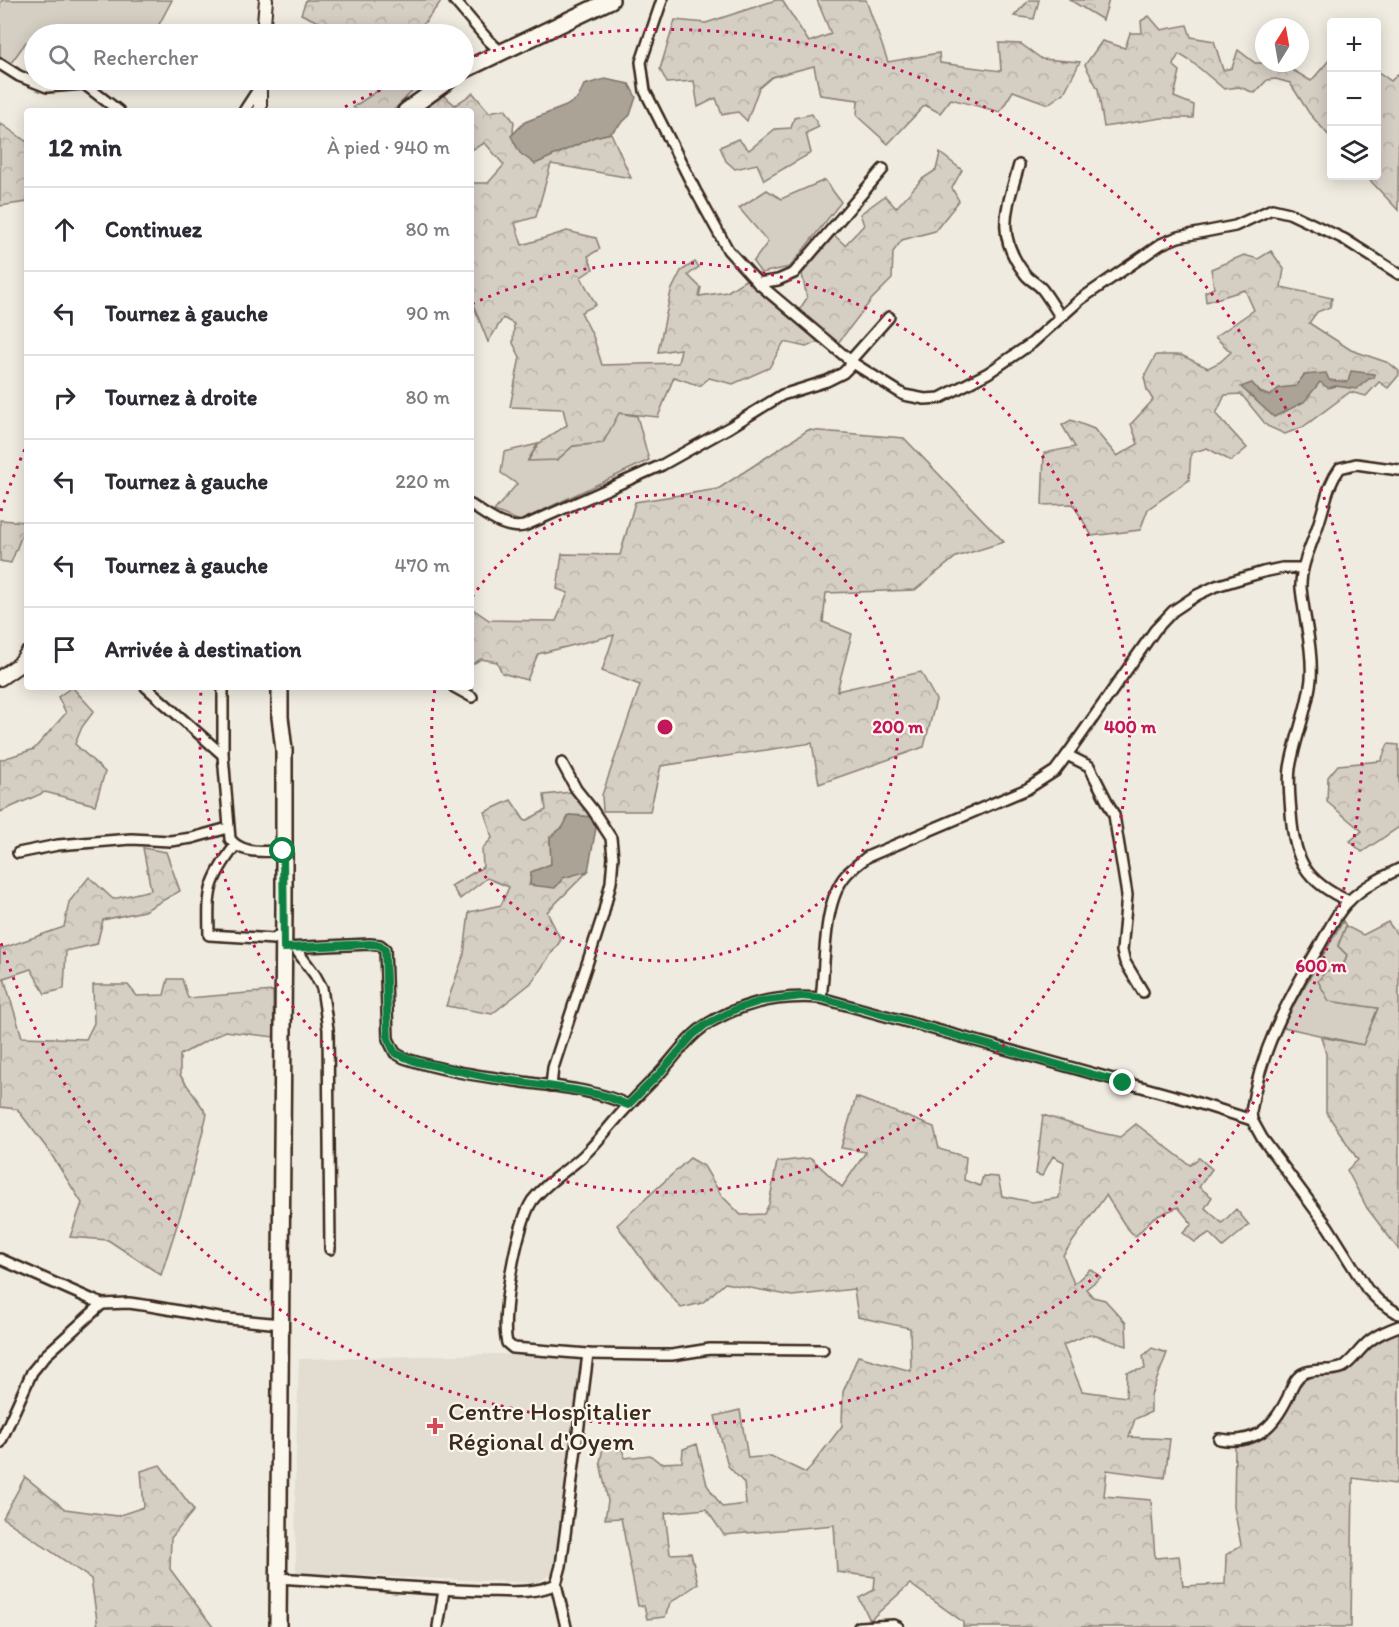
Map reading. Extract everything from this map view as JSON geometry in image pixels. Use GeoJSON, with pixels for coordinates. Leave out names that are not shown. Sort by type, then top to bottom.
{"type":"FeatureCollection","features":[{"type":"Feature","properties":{"kind":"main road"},"geometry":{"type":"LineString","coordinates":[[474,65],[611,0]]}},
{"type":"Feature","properties":{"kind":"main road"},"geometry":{"type":"LineString","coordinates":[[410,108],[435,90]]}},
{"type":"Feature","properties":{"kind":"main road"},"geometry":{"type":"LineString","coordinates":[[0,678],[19,665],[24,658]]}},
{"type":"Feature","properties":{"kind":"main road"},"geometry":{"type":"LineString","coordinates":[[278,1627],[281,1324],[289,948],[284,931],[284,750],[280,690]]}},
{"type":"Feature","properties":{"kind":"street"},"geometry":{"type":"LineString","coordinates":[[264,24],[266,0]]}},
{"type":"Feature","properties":{"kind":"street"},"geometry":{"type":"LineString","coordinates":[[454,0],[501,52]]}},
{"type":"Feature","properties":{"kind":"street"},"geometry":{"type":"LineString","coordinates":[[662,0],[641,62],[645,91],[728,250],[758,282],[851,362],[904,395],[925,399],[940,398],[988,373],[1032,343],[1081,299],[1161,244],[1178,237],[1235,226],[1272,209],[1289,213],[1344,239],[1399,274]]}},
{"type":"Feature","properties":{"kind":"street"},"geometry":{"type":"LineString","coordinates":[[0,64],[24,78]]}},
{"type":"Feature","properties":{"kind":"street"},"geometry":{"type":"LineString","coordinates":[[92,90],[115,108]]}},
{"type":"Feature","properties":{"kind":"street"},"geometry":{"type":"LineString","coordinates":[[246,108],[256,90]]}},
{"type":"Feature","properties":{"kind":"street"},"geometry":{"type":"LineString","coordinates":[[259,90],[260,108]]}},
{"type":"Feature","properties":{"kind":"street"},"geometry":{"type":"LineString","coordinates":[[1019,165],[1005,218],[1004,228],[1007,240],[1026,277],[1041,288],[1060,316]]}},
{"type":"Feature","properties":{"kind":"street"},"geometry":{"type":"LineString","coordinates":[[758,282],[778,280],[794,273],[883,169]]}},
{"type":"Feature","properties":{"kind":"street"},"geometry":{"type":"LineString","coordinates":[[474,507],[504,525],[516,528],[662,465],[782,395],[827,381],[843,373],[889,317]]}},
{"type":"Feature","properties":{"kind":"street"},"geometry":{"type":"LineString","coordinates":[[1349,901],[1332,894],[1312,878],[1301,864],[1291,820],[1290,768],[1311,681],[1311,662],[1301,586],[1303,568],[1330,481],[1340,468],[1356,464],[1399,470]]}},
{"type":"Feature","properties":{"kind":"street"},"geometry":{"type":"LineString","coordinates":[[821,998],[831,907],[838,885],[855,866],[867,857],[895,844],[1027,789],[1054,771],[1155,630],[1173,611],[1197,595],[1216,586],[1263,572],[1282,568],[1303,568]]}},
{"type":"Feature","properties":{"kind":"street"},"geometry":{"type":"LineString","coordinates":[[149,690],[223,755]]}},
{"type":"Feature","properties":{"kind":"street"},"geometry":{"type":"LineString","coordinates":[[223,690],[223,755],[230,839],[235,846],[257,852],[283,851]]}},
{"type":"Feature","properties":{"kind":"street"},"geometry":{"type":"LineString","coordinates":[[459,690],[472,697]]}},
{"type":"Feature","properties":{"kind":"street"},"geometry":{"type":"LineString","coordinates":[[1067,755],[1089,766],[1114,815],[1127,895],[1122,951],[1125,962],[1143,992]]}},
{"type":"Feature","properties":{"kind":"street"},"geometry":{"type":"LineString","coordinates":[[551,1086],[553,1068],[603,915],[611,882],[613,857],[611,838],[576,789],[562,763]]}},
{"type":"Feature","properties":{"kind":"street"},"geometry":{"type":"LineString","coordinates":[[18,853],[58,845],[131,839],[170,841],[192,838],[228,828]]}},
{"type":"Feature","properties":{"kind":"street"},"geometry":{"type":"LineString","coordinates":[[235,846],[213,879],[210,890],[209,935],[274,939],[284,931]]}},
{"type":"Feature","properties":{"kind":"street"},"geometry":{"type":"LineString","coordinates":[[1399,869],[1369,884],[1341,910],[1297,984],[1276,1025],[1258,1079],[1251,1112],[1252,1120],[1262,1138],[1328,1227],[1367,1289],[1380,1302],[1399,1314]]}},
{"type":"Feature","properties":{"kind":"street"},"geometry":{"type":"LineString","coordinates":[[289,948],[380,945],[385,950],[388,1039],[395,1053],[404,1058],[487,1077],[605,1096],[628,1105]]}},
{"type":"Feature","properties":{"kind":"street"},"geometry":{"type":"LineString","coordinates":[[289,948],[315,975],[322,988],[328,1029],[330,1249]]}},
{"type":"Feature","properties":{"kind":"street"},"geometry":{"type":"LineString","coordinates":[[823,1350],[710,1349],[672,1355],[588,1354],[513,1348],[507,1343],[505,1324],[511,1268],[522,1223],[532,1201],[583,1156],[693,1035],[715,1019],[761,1001],[802,996],[821,998],[1185,1099],[1252,1120]]}},
{"type":"Feature","properties":{"kind":"street"},"geometry":{"type":"LineString","coordinates":[[0,1259],[102,1304],[140,1305],[219,1318],[281,1324]]}},
{"type":"Feature","properties":{"kind":"street"},"geometry":{"type":"LineString","coordinates":[[0,1443],[32,1372],[46,1355],[102,1304]]}},
{"type":"Feature","properties":{"kind":"street"},"geometry":{"type":"LineString","coordinates":[[1219,1439],[1246,1440],[1255,1436],[1272,1424],[1296,1380],[1303,1374],[1342,1367],[1374,1337],[1399,1326]]}},
{"type":"Feature","properties":{"kind":"street"},"geometry":{"type":"LineString","coordinates":[[566,1627],[556,1584],[561,1566],[588,1354]]}},
{"type":"Feature","properties":{"kind":"street"},"geometry":{"type":"LineString","coordinates":[[279,1578],[444,1590],[517,1591],[542,1589],[556,1584]]}},
{"type":"Feature","properties":{"kind":"street"},"geometry":{"type":"LineString","coordinates":[[438,1627],[444,1590]]}},
{"type":"Feature","properties":{"kind":"street"},"geometry":{"type":"LineString","coordinates":[[859,1627],[894,1625],[898,1627]]}},
{"type":"Feature","properties":{"kind":"shaded area"},"geometry":{"type":"Polygon","coordinates":[[[605,79],[629,84],[636,97],[630,115],[611,133],[594,137],[535,164],[520,153],[511,136],[525,122],[566,106],[578,98],[584,85],[605,79]]]}},
{"type":"Feature","properties":{"kind":"shaded area"},"geometry":{"type":"Polygon","coordinates":[[[1351,371],[1374,374],[1374,378],[1356,389],[1336,386],[1328,388],[1320,382],[1304,402],[1274,417],[1241,387],[1252,383],[1260,392],[1270,396],[1279,388],[1296,386],[1304,375],[1326,373],[1329,380],[1348,382],[1351,371]]]}},
{"type":"Feature","properties":{"kind":"shaded area"},"geometry":{"type":"Polygon","coordinates":[[[569,815],[592,817],[596,828],[588,871],[563,878],[555,888],[530,885],[531,872],[551,864],[550,837],[563,827],[569,815]]]}},
{"type":"Feature","properties":{"kind":"shaded area","name":"Centre Hospitalier Régional d'Oyem"},"geometry":{"type":"Polygon","coordinates":[[[495,1354],[578,1356],[580,1366],[555,1571],[537,1583],[296,1573],[295,1486],[299,1359],[495,1354]]]}},
{"type":"Feature","properties":{"kind":"green space"},"geometry":{"type":"Polygon","coordinates":[[[2,0],[172,0],[159,24],[24,24],[24,45],[11,63],[0,57],[0,4],[2,0]]]}},
{"type":"Feature","properties":{"kind":"green space"},"geometry":{"type":"Polygon","coordinates":[[[306,0],[442,0],[424,24],[322,24],[301,14],[306,0]]]}},
{"type":"Feature","properties":{"kind":"green space"},"geometry":{"type":"Polygon","coordinates":[[[782,0],[809,42],[831,34],[817,0],[866,0],[888,62],[939,53],[940,63],[1001,71],[999,43],[1021,44],[1042,59],[1080,62],[1064,93],[1048,104],[1013,91],[1000,112],[951,99],[940,113],[925,105],[888,144],[857,116],[858,100],[820,95],[814,66],[772,77],[759,88],[747,121],[738,112],[722,115],[716,98],[698,107],[694,81],[667,83],[660,69],[675,20],[706,23],[782,0]]]}},
{"type":"Feature","properties":{"kind":"green space"},"geometry":{"type":"Polygon","coordinates":[[[1029,0],[1039,0],[1034,19],[1014,16],[1029,0]]]}},
{"type":"Feature","properties":{"kind":"green space"},"geometry":{"type":"Polygon","coordinates":[[[1070,0],[1109,0],[1103,20],[1070,0]]]}},
{"type":"Feature","properties":{"kind":"green space"},"geometry":{"type":"Polygon","coordinates":[[[1149,16],[1161,30],[1187,25],[1191,37],[1214,41],[1223,70],[1232,68],[1238,50],[1255,63],[1255,72],[1296,72],[1311,81],[1327,63],[1327,133],[1309,113],[1290,83],[1276,79],[1267,80],[1255,93],[1239,87],[1224,89],[1179,54],[1173,65],[1180,71],[1174,97],[1194,105],[1193,118],[1162,118],[1104,127],[1098,89],[1085,65],[1102,41],[1125,48],[1130,33],[1142,33],[1141,21],[1149,16]]]}},
{"type":"Feature","properties":{"kind":"green space"},"geometry":{"type":"Polygon","coordinates":[[[1399,73],[1398,210],[1370,180],[1381,180],[1381,74],[1391,81],[1399,73]]]}},
{"type":"Feature","properties":{"kind":"green space"},"geometry":{"type":"Polygon","coordinates":[[[379,90],[413,90],[396,108],[353,107],[379,90]]]}},
{"type":"Feature","properties":{"kind":"green space"},"geometry":{"type":"Polygon","coordinates":[[[473,93],[489,112],[505,109],[514,122],[514,142],[535,164],[594,137],[611,133],[631,178],[551,164],[536,217],[515,223],[522,245],[567,231],[596,238],[600,249],[588,256],[593,269],[581,277],[596,305],[581,312],[593,336],[602,365],[678,363],[681,349],[658,352],[671,291],[681,271],[695,262],[699,267],[688,275],[701,288],[699,296],[727,292],[747,279],[818,342],[806,347],[784,342],[769,368],[733,384],[709,378],[700,386],[674,377],[658,417],[619,413],[603,443],[573,446],[557,460],[528,461],[538,444],[567,425],[563,409],[510,407],[520,357],[513,343],[514,324],[503,318],[488,342],[474,307],[474,183],[488,183],[504,165],[485,143],[474,148],[474,108],[426,108],[443,95],[455,105],[473,93]]]}},
{"type":"Feature","properties":{"kind":"green space"},"geometry":{"type":"Polygon","coordinates":[[[812,114],[819,127],[806,133],[811,153],[764,180],[757,164],[735,169],[726,161],[720,147],[738,139],[749,150],[775,129],[791,128],[794,118],[812,114]]]}},
{"type":"Feature","properties":{"kind":"green space"},"geometry":{"type":"Polygon","coordinates":[[[0,123],[24,140],[24,202],[0,206],[0,123]]]}},
{"type":"Feature","properties":{"kind":"green space"},"geometry":{"type":"Polygon","coordinates":[[[940,153],[962,170],[952,188],[959,201],[935,231],[902,240],[893,252],[892,279],[872,299],[838,343],[799,310],[807,298],[802,274],[834,235],[845,245],[864,225],[860,214],[885,196],[896,208],[922,179],[936,170],[940,153]]]}},
{"type":"Feature","properties":{"kind":"green space"},"geometry":{"type":"Polygon","coordinates":[[[825,180],[841,202],[790,267],[761,273],[753,262],[768,242],[739,208],[767,190],[781,199],[825,180]]]}},
{"type":"Feature","properties":{"kind":"green space"},"geometry":{"type":"Polygon","coordinates":[[[1271,251],[1284,269],[1281,287],[1332,298],[1330,307],[1317,312],[1309,323],[1351,350],[1389,363],[1399,371],[1399,375],[1388,388],[1379,382],[1366,396],[1350,392],[1303,427],[1285,434],[1267,426],[1241,394],[1225,395],[1216,414],[1247,448],[1231,461],[1207,448],[1191,453],[1189,480],[1148,509],[1140,530],[1092,536],[1073,504],[1042,505],[1044,453],[1075,447],[1062,425],[1071,420],[1094,429],[1117,456],[1138,444],[1131,424],[1153,400],[1147,390],[1144,377],[1156,355],[1181,355],[1208,368],[1220,362],[1231,352],[1215,337],[1254,310],[1245,290],[1206,302],[1205,292],[1214,288],[1211,269],[1244,255],[1258,259],[1271,251]]]}},
{"type":"Feature","properties":{"kind":"green space"},"geometry":{"type":"Polygon","coordinates":[[[618,413],[637,416],[649,460],[520,521],[494,511],[517,484],[501,473],[504,452],[538,444],[528,460],[557,460],[573,446],[603,443],[618,413]]]}},
{"type":"Feature","properties":{"kind":"green space"},"geometry":{"type":"Polygon","coordinates":[[[808,430],[904,438],[1004,542],[956,557],[915,590],[826,593],[823,622],[852,634],[837,691],[921,672],[936,700],[924,747],[819,784],[812,743],[661,766],[650,811],[603,811],[602,795],[640,685],[602,671],[614,635],[538,654],[527,680],[502,673],[497,662],[481,659],[474,663],[474,610],[489,620],[556,621],[568,593],[557,589],[562,554],[620,555],[635,502],[718,489],[808,430]]]}},
{"type":"Feature","properties":{"kind":"green space"},"geometry":{"type":"Polygon","coordinates":[[[0,520],[24,522],[24,530],[11,563],[0,561],[0,520]]]}},
{"type":"Feature","properties":{"kind":"green space"},"geometry":{"type":"Polygon","coordinates":[[[68,690],[75,690],[94,711],[82,727],[75,744],[105,772],[95,805],[45,792],[0,812],[0,760],[34,749],[66,713],[58,697],[68,690]]]}},
{"type":"Feature","properties":{"kind":"green space"},"geometry":{"type":"Polygon","coordinates":[[[1388,744],[1399,745],[1399,827],[1362,852],[1350,841],[1362,831],[1327,802],[1328,777],[1338,765],[1381,761],[1388,744]]]}},
{"type":"Feature","properties":{"kind":"green space"},"geometry":{"type":"Polygon","coordinates":[[[571,792],[592,817],[569,815],[563,827],[550,837],[551,864],[531,872],[530,885],[588,871],[547,912],[561,940],[531,983],[492,1014],[446,1006],[464,954],[469,912],[501,905],[509,887],[487,878],[460,899],[451,886],[483,867],[482,849],[492,838],[485,812],[511,800],[525,821],[546,810],[544,795],[571,792]]]}},
{"type":"Feature","properties":{"kind":"green space"},"geometry":{"type":"Polygon","coordinates":[[[143,848],[166,852],[180,891],[144,911],[103,920],[97,944],[66,951],[64,989],[45,994],[31,969],[4,978],[22,1037],[86,1039],[94,1023],[93,985],[128,985],[137,996],[164,995],[168,979],[182,979],[188,998],[273,991],[274,1037],[225,1031],[180,1055],[180,1075],[207,1114],[188,1191],[161,1275],[108,1240],[70,1237],[82,1203],[49,1151],[17,1109],[0,1107],[0,949],[64,927],[69,902],[89,877],[113,899],[151,890],[143,848]]]}},
{"type":"Feature","properties":{"kind":"green space"},"geometry":{"type":"Polygon","coordinates":[[[1343,921],[1346,926],[1338,946],[1347,955],[1329,1001],[1378,1008],[1363,1045],[1283,1027],[1343,921]]]}},
{"type":"Feature","properties":{"kind":"green space"},"geometry":{"type":"Polygon","coordinates":[[[1388,922],[1399,937],[1399,1250],[1367,1208],[1347,1170],[1358,1160],[1326,1112],[1326,1054],[1321,1037],[1363,1045],[1378,1008],[1329,1001],[1318,981],[1326,971],[1342,970],[1347,955],[1338,946],[1346,926],[1363,935],[1388,922]]]}},
{"type":"Feature","properties":{"kind":"green space"},"geometry":{"type":"Polygon","coordinates":[[[856,1097],[934,1127],[939,1149],[966,1157],[964,1180],[980,1186],[983,1176],[998,1177],[1002,1196],[1032,1202],[1059,1198],[1064,1162],[1053,1156],[1042,1176],[1036,1174],[1043,1115],[1120,1137],[1136,1124],[1190,1165],[1199,1158],[1212,1169],[1199,1187],[1212,1197],[1205,1208],[1222,1223],[1236,1209],[1249,1225],[1223,1247],[1209,1233],[1195,1242],[1183,1233],[1192,1224],[1178,1207],[1153,1218],[1135,1237],[1106,1195],[1063,1255],[1074,1284],[1090,1269],[1101,1277],[1086,1289],[1093,1297],[1105,1300],[1126,1323],[1127,1346],[1090,1334],[1063,1345],[1082,1391],[1126,1397],[1127,1372],[1145,1369],[1143,1356],[1152,1348],[1167,1353],[1151,1395],[1151,1412],[1135,1419],[1129,1437],[1170,1439],[1165,1478],[1107,1470],[1104,1496],[1151,1500],[1155,1558],[1179,1556],[1183,1586],[1225,1584],[1226,1555],[1241,1545],[1234,1507],[1235,1445],[1251,1443],[1273,1428],[1284,1416],[1299,1385],[1309,1377],[1340,1372],[1375,1340],[1399,1331],[1399,1476],[1395,1484],[1353,1478],[1351,1627],[963,1627],[963,1622],[910,1584],[870,1620],[859,1598],[874,1590],[875,1577],[837,1572],[834,1525],[724,1535],[706,1509],[665,1513],[670,1554],[691,1553],[698,1584],[670,1603],[665,1617],[647,1619],[644,1606],[638,1606],[621,1518],[605,1519],[608,1501],[600,1462],[605,1438],[619,1441],[625,1458],[650,1455],[660,1463],[682,1462],[683,1449],[697,1444],[707,1485],[722,1507],[746,1504],[744,1483],[728,1466],[715,1416],[740,1410],[748,1458],[771,1456],[806,1473],[842,1426],[843,1392],[858,1356],[911,1371],[910,1328],[858,1317],[854,1289],[792,1296],[725,1283],[702,1303],[681,1308],[617,1225],[690,1158],[704,1166],[721,1195],[741,1215],[764,1214],[769,1204],[777,1162],[811,1158],[842,1187],[866,1152],[841,1148],[856,1097]]]}},
{"type":"Feature","properties":{"kind":"green space"},"geometry":{"type":"Polygon","coordinates":[[[160,1465],[194,1510],[171,1538],[170,1569],[213,1627],[98,1627],[91,1579],[3,1518],[25,1477],[65,1509],[117,1516],[144,1507],[141,1471],[160,1465]]]}},
{"type":"Feature","properties":{"kind":"place","name":"Centre Hospitalier Régional d'Oyem"},"geometry":{"type":"Point","coordinates":[435,1426]}},
{"type":"Feature","properties":{"kind":"route"},"geometry":{"type":"LineString","coordinates":[[283,851],[284,948],[380,945],[385,950],[388,1039],[395,1053],[417,1062],[487,1077],[605,1096],[628,1105],[705,1025],[736,1009],[761,1001],[802,996],[821,998],[866,1010],[1123,1083]]}}]}
